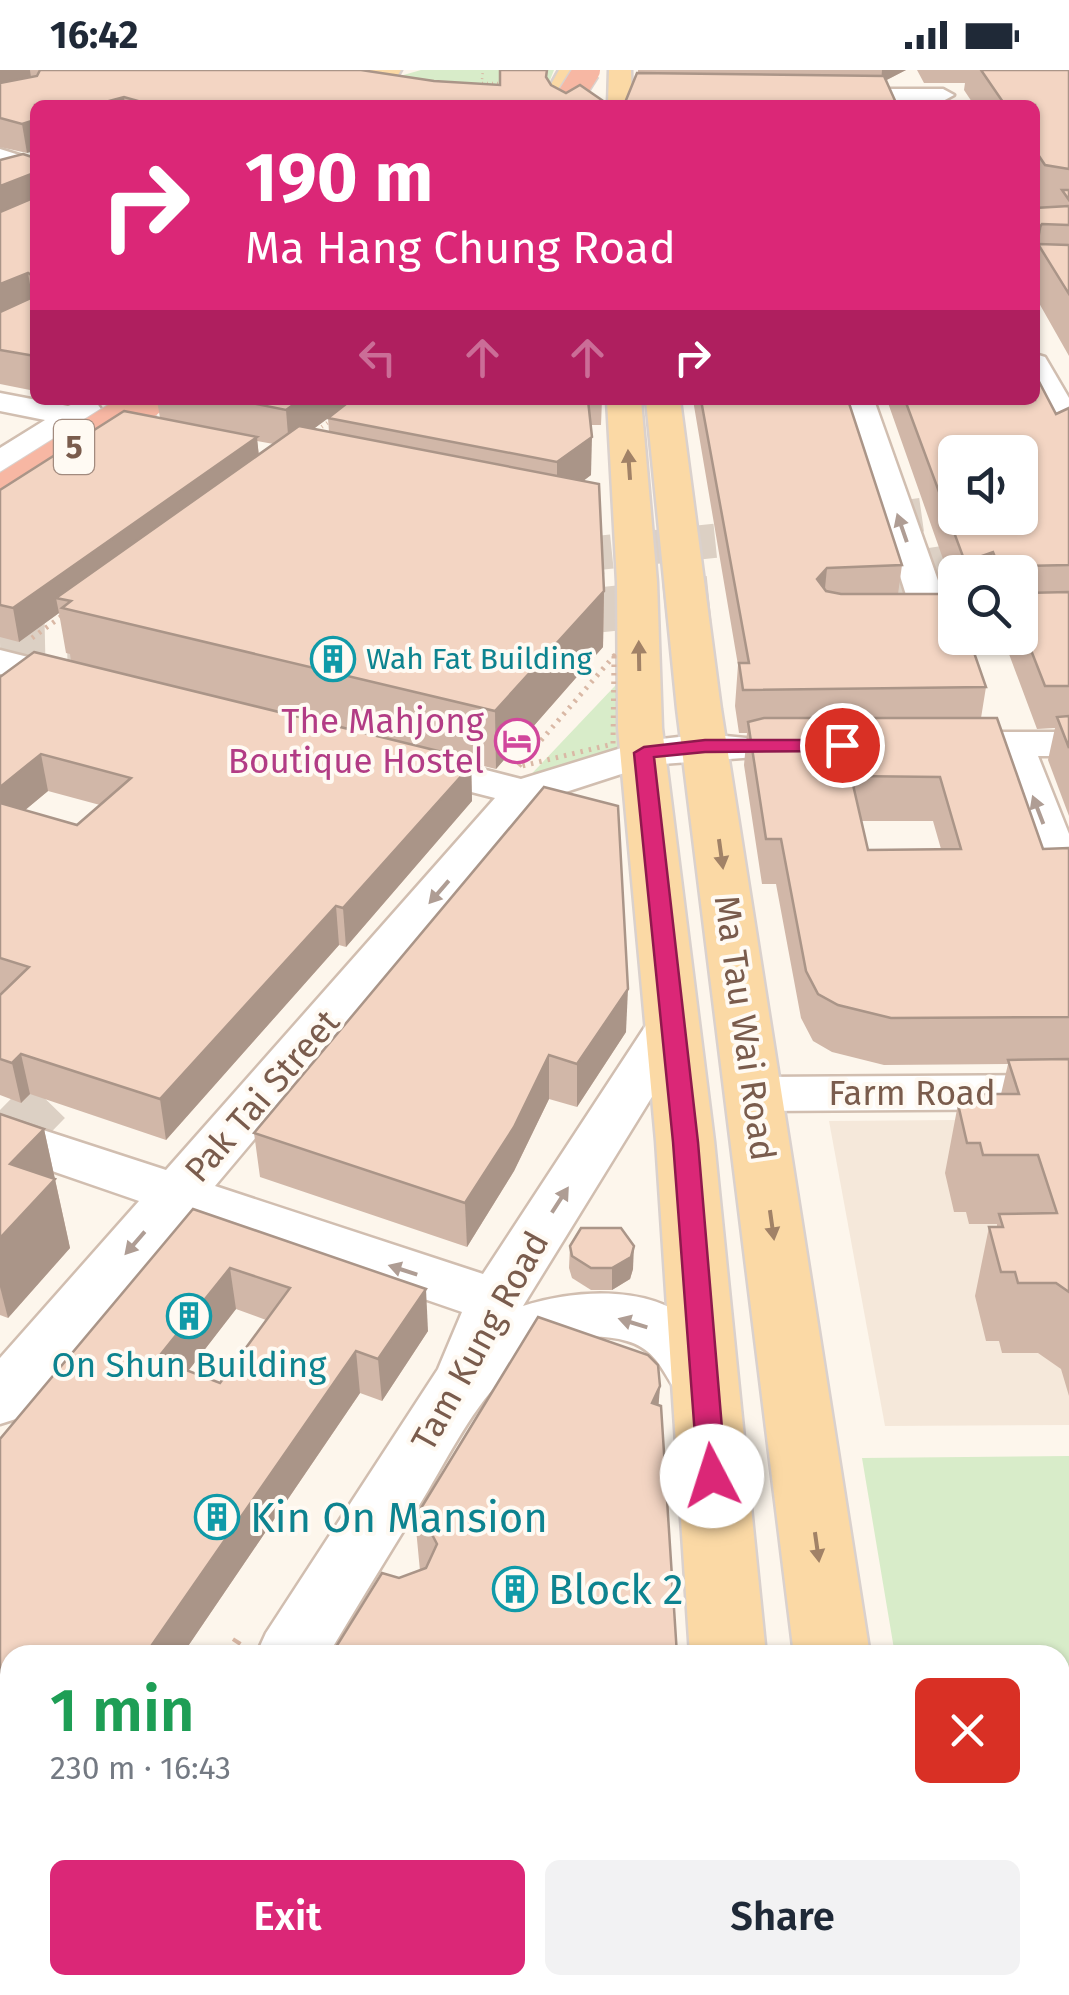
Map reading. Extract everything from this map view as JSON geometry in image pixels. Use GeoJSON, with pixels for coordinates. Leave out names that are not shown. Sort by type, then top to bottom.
{"type":"FeatureCollection","features":[{"type":"Feature","properties":{"kind":"highway"},"geometry":{"type":"LineString","coordinates":[[566,100],[586,70]]}},
{"type":"Feature","properties":{"kind":"highway","name":"5"},"geometry":{"type":"LineString","coordinates":[[0,493],[140,405]]}},
{"type":"Feature","properties":{"kind":"highway","name":"5"},"geometry":{"type":"LineString","coordinates":[[0,465],[115,413]]}},
{"type":"Feature","properties":{"kind":"main road"},"geometry":{"type":"LineString","coordinates":[[266,100],[339,78],[390,70]]}},
{"type":"Feature","properties":{"kind":"main road"},"geometry":{"type":"LineString","coordinates":[[562,100],[561,88],[570,70]]}},
{"type":"Feature","properties":{"kind":"main road"},"geometry":{"type":"LineString","coordinates":[[284,76],[339,78],[400,94]]}},
{"type":"Feature","properties":{"kind":"main road"},"geometry":{"type":"LineString","coordinates":[[0,180],[21,165]]}},
{"type":"Feature","properties":{"kind":"main road","name":"Ma Tau Wai Road"},"geometry":{"type":"LineString","coordinates":[[624,405],[614,526],[634,757],[686,1142],[727,1645]]}},
{"type":"Feature","properties":{"kind":"main road","name":"Ma Tau Wai Road"},"geometry":{"type":"LineString","coordinates":[[664,405],[732,749],[755,1094],[831,1645]]}},
{"type":"Feature","properties":{"kind":"street"},"geometry":{"type":"LineString","coordinates":[[810,95],[951,100]]}},
{"type":"Feature","properties":{"kind":"street"},"geometry":{"type":"LineString","coordinates":[[1040,369],[1061,398],[1069,427]]}},
{"type":"Feature","properties":{"kind":"street"},"geometry":{"type":"LineString","coordinates":[[0,402],[30,404]]}},
{"type":"Feature","properties":{"kind":"street"},"geometry":{"type":"LineString","coordinates":[[43,405],[115,413],[180,438]]}},
{"type":"Feature","properties":{"kind":"street"},"geometry":{"type":"LineString","coordinates":[[0,502],[115,413],[145,405]]}},
{"type":"Feature","properties":{"kind":"street"},"geometry":{"type":"LineString","coordinates":[[861,405],[938,604]]}},
{"type":"Feature","properties":{"kind":"street"},"geometry":{"type":"LineString","coordinates":[[0,465],[86,408]]}},
{"type":"Feature","properties":{"kind":"street"},"geometry":{"type":"LineString","coordinates":[[894,620],[938,620]]}},
{"type":"Feature","properties":{"kind":"street"},"geometry":{"type":"LineString","coordinates":[[18,659],[122,692]]}},
{"type":"Feature","properties":{"kind":"street"},"geometry":{"type":"LineString","coordinates":[[1012,744],[1060,868],[1069,868]]}},
{"type":"Feature","properties":{"kind":"street"},"geometry":{"type":"LineString","coordinates":[[895,745],[1069,744]]}},
{"type":"Feature","properties":{"kind":"street"},"geometry":{"type":"LineString","coordinates":[[370,754],[513,787],[634,757],[732,749]]}},
{"type":"Feature","properties":{"kind":"street","name":"Pak Tai Street"},"geometry":{"type":"LineString","coordinates":[[0,1400],[177,1194],[513,787]]}},
{"type":"Feature","properties":{"kind":"street","name":"Tam Kung Road"},"geometry":{"type":"LineString","coordinates":[[296,1645],[465,1378],[496,1300],[670,1028]]}},
{"type":"Feature","properties":{"kind":"street","name":"Farm Road"},"geometry":{"type":"LineString","coordinates":[[755,1094],[1069,1092]]}},
{"type":"Feature","properties":{"kind":"street"},"geometry":{"type":"LineString","coordinates":[[0,1134],[496,1300]]}},
{"type":"Feature","properties":{"kind":"street"},"geometry":{"type":"LineString","coordinates":[[465,1378],[517,1334],[538,1324],[586,1315],[635,1322],[664,1334],[677,1342],[704,1384]]}},
{"type":"Feature","properties":{"kind":"street"},"geometry":{"type":"LineString","coordinates":[[341,1573],[402,1598]]}},
{"type":"Feature","properties":{"kind":"path"},"geometry":{"type":"LineString","coordinates":[[482,99],[483,70]]}},
{"type":"Feature","properties":{"kind":"path"},"geometry":{"type":"LineString","coordinates":[[482,83],[503,83]]}},
{"type":"Feature","properties":{"kind":"path"},"geometry":{"type":"LineString","coordinates":[[298,443],[344,411]]}},
{"type":"Feature","properties":{"kind":"path"},"geometry":{"type":"LineString","coordinates":[[18,659],[80,602]]}},
{"type":"Feature","properties":{"kind":"path"},"geometry":{"type":"LineString","coordinates":[[613,642],[634,757]]}},
{"type":"Feature","properties":{"kind":"path"},"geometry":{"type":"LineString","coordinates":[[513,787],[614,656]]}},
{"type":"Feature","properties":{"kind":"path"},"geometry":{"type":"LineString","coordinates":[[513,787],[561,757]]}},
{"type":"Feature","properties":{"kind":"shaded area"},"geometry":{"type":"Polygon","coordinates":[[[1069,1119],[1069,1425],[885,1426],[829,1121],[1069,1119]]]}},
{"type":"Feature","properties":{"kind":"green space"},"geometry":{"type":"Polygon","coordinates":[[[421,70],[554,70],[542,100],[379,82],[421,70]]]}},
{"type":"Feature","properties":{"kind":"green space"},"geometry":{"type":"Polygon","coordinates":[[[632,668],[634,752],[522,784],[632,668]]]}},
{"type":"Feature","properties":{"kind":"green space"},"geometry":{"type":"Polygon","coordinates":[[[1069,1456],[1069,1645],[893,1645],[862,1458],[1069,1456]]]}},
{"type":"Feature","properties":{"kind":"building"},"geometry":{"type":"Polygon","coordinates":[[[40,70],[361,70],[434,81],[500,85],[500,70],[547,70],[551,85],[566,93],[580,85],[602,100],[124,97],[30,100],[30,122],[22,124],[0,118],[0,83],[37,76],[40,70]]]}},
{"type":"Feature","properties":{"kind":"building"},"geometry":{"type":"Polygon","coordinates":[[[981,70],[1069,70],[1069,169],[1045,165],[1040,158],[1040,100],[1002,100],[981,70]]]}},
{"type":"Feature","properties":{"kind":"building"},"geometry":{"type":"Polygon","coordinates":[[[637,73],[884,76],[895,100],[626,100],[637,73]]]}},
{"type":"Feature","properties":{"kind":"building"},"geometry":{"type":"Polygon","coordinates":[[[23,154],[30,156],[30,174],[0,186],[0,160],[23,154]]]}},
{"type":"Feature","properties":{"kind":"building"},"geometry":{"type":"Polygon","coordinates":[[[30,199],[30,274],[0,284],[0,212],[30,199]]]}},
{"type":"Feature","properties":{"kind":"building"},"geometry":{"type":"Polygon","coordinates":[[[1069,206],[1069,225],[1040,226],[1040,208],[1069,206]]]}},
{"type":"Feature","properties":{"kind":"building"},"geometry":{"type":"Polygon","coordinates":[[[1040,244],[1069,245],[1069,294],[1040,247],[1040,244]]]}},
{"type":"Feature","properties":{"kind":"building"},"geometry":{"type":"Polygon","coordinates":[[[30,298],[30,355],[0,350],[0,312],[30,298]]]}},
{"type":"Feature","properties":{"kind":"building"},"geometry":{"type":"Polygon","coordinates":[[[1040,384],[1056,414],[1069,408],[1069,565],[1038,566],[1038,555],[962,555],[955,535],[1038,535],[1038,435],[938,435],[938,489],[907,405],[1040,405],[1040,384]]]}},
{"type":"Feature","properties":{"kind":"building"},"geometry":{"type":"Polygon","coordinates":[[[261,405],[293,405],[286,410],[261,405]]]}},
{"type":"Feature","properties":{"kind":"building"},"geometry":{"type":"Polygon","coordinates":[[[345,405],[589,405],[592,437],[557,462],[328,418],[345,405]]]}},
{"type":"Feature","properties":{"kind":"building"},"geometry":{"type":"Polygon","coordinates":[[[702,405],[850,405],[902,565],[827,568],[817,579],[826,591],[841,594],[938,594],[938,655],[975,655],[986,687],[743,690],[739,663],[749,663],[702,405]]]}},
{"type":"Feature","properties":{"kind":"building"},"geometry":{"type":"Polygon","coordinates":[[[124,411],[257,437],[13,608],[0,605],[0,490],[124,411]]]}},
{"type":"Feature","properties":{"kind":"building"},"geometry":{"type":"Polygon","coordinates":[[[299,426],[599,484],[604,591],[495,711],[62,608],[71,601],[56,598],[299,426]]]}},
{"type":"Feature","properties":{"kind":"building"},"geometry":{"type":"Polygon","coordinates":[[[1069,592],[1069,686],[1045,686],[1033,655],[1038,655],[1038,593],[1069,592]]]}},
{"type":"Feature","properties":{"kind":"building"},"geometry":{"type":"Polygon","coordinates":[[[34,652],[471,759],[468,763],[472,764],[343,908],[336,906],[160,1099],[21,1054],[12,1063],[0,1059],[0,995],[29,967],[0,958],[0,803],[77,825],[131,778],[41,754],[0,787],[0,677],[34,652]]]}},
{"type":"Feature","properties":{"kind":"building"},"geometry":{"type":"Polygon","coordinates":[[[1069,716],[1069,748],[1057,717],[1069,716]]]}},
{"type":"Feature","properties":{"kind":"building"},"geometry":{"type":"Polygon","coordinates":[[[764,718],[997,718],[1043,849],[1069,848],[1069,1017],[891,1018],[838,1005],[818,994],[806,971],[781,839],[766,839],[748,722],[764,718]],[[851,776],[868,850],[961,849],[940,777],[851,776]]]}},
{"type":"Feature","properties":{"kind":"building"},"geometry":{"type":"Polygon","coordinates":[[[544,787],[618,806],[628,989],[577,1064],[549,1055],[514,1127],[465,1203],[254,1133],[544,787]]]}},
{"type":"Feature","properties":{"kind":"building"},"geometry":{"type":"Polygon","coordinates":[[[1069,1059],[1069,1292],[1056,1283],[1018,1283],[1015,1272],[1001,1272],[989,1227],[1003,1227],[999,1214],[1057,1213],[1038,1155],[983,1155],[980,1143],[967,1143],[958,1104],[970,1104],[968,1094],[1019,1094],[1008,1060],[1069,1059]]]}},
{"type":"Feature","properties":{"kind":"building"},"geometry":{"type":"Polygon","coordinates":[[[0,1114],[44,1129],[10,1164],[55,1179],[0,1238],[0,1114]]]}},
{"type":"Feature","properties":{"kind":"building"},"geometry":{"type":"Polygon","coordinates":[[[193,1209],[426,1289],[378,1359],[356,1351],[152,1645],[0,1645],[0,1439],[193,1209]],[[230,1268],[157,1359],[220,1383],[290,1288],[230,1268]]]}},
{"type":"Feature","properties":{"kind":"building"},"geometry":{"type":"Polygon","coordinates":[[[581,1228],[621,1228],[634,1246],[631,1257],[612,1268],[591,1268],[572,1256],[570,1246],[581,1228]]]}},
{"type":"Feature","properties":{"kind":"building"},"geometry":{"type":"Polygon","coordinates":[[[538,1317],[648,1355],[658,1365],[660,1386],[652,1403],[661,1406],[676,1645],[337,1645],[382,1573],[399,1578],[426,1568],[437,1544],[426,1523],[415,1518],[538,1317]]]}},
{"type":"Feature","properties":{"kind":"tunnel"},"geometry":{"type":"LineString","coordinates":[[578,555],[800,532],[938,512]]}},
{"type":"Feature","properties":{"kind":"tunnel"},"geometry":{"type":"LineString","coordinates":[[1037,555],[1069,550]]}},
{"type":"Feature","properties":{"kind":"tunnel"},"geometry":{"type":"LineString","coordinates":[[527,560],[602,552]]}},
{"type":"Feature","properties":{"kind":"tunnel"},"geometry":{"type":"LineString","coordinates":[[531,617],[828,586],[1053,552]]}},
{"type":"Feature","properties":{"kind":"tunnel"},"geometry":{"type":"LineString","coordinates":[[0,642],[136,639]]}},
{"type":"Feature","properties":{"kind":"tunnel"},"geometry":{"type":"LineString","coordinates":[[10,1137],[94,1051]]}},
{"type":"Feature","properties":{"kind":"place","name":"Wah Fat Building"},"geometry":{"type":"Point","coordinates":[333,659]}},
{"type":"Feature","properties":{"kind":"place","name":"The Mahjong Boutique Hostel"},"geometry":{"type":"Point","coordinates":[517,741]}},
{"type":"Feature","properties":{"kind":"place","name":"On Shun Building"},"geometry":{"type":"Point","coordinates":[189,1316]}},
{"type":"Feature","properties":{"kind":"place","name":"Kin On Mansion"},"geometry":{"type":"Point","coordinates":[217,1517]}},
{"type":"Feature","properties":{"kind":"place","name":"Block 2"},"geometry":{"type":"Point","coordinates":[515,1589]}},
{"type":"Feature","properties":{"kind":"route"},"geometry":{"type":"LineString","coordinates":[[712,1476],[686,1142],[670,1028],[644,753],[705,746],[842,745]]}}]}
